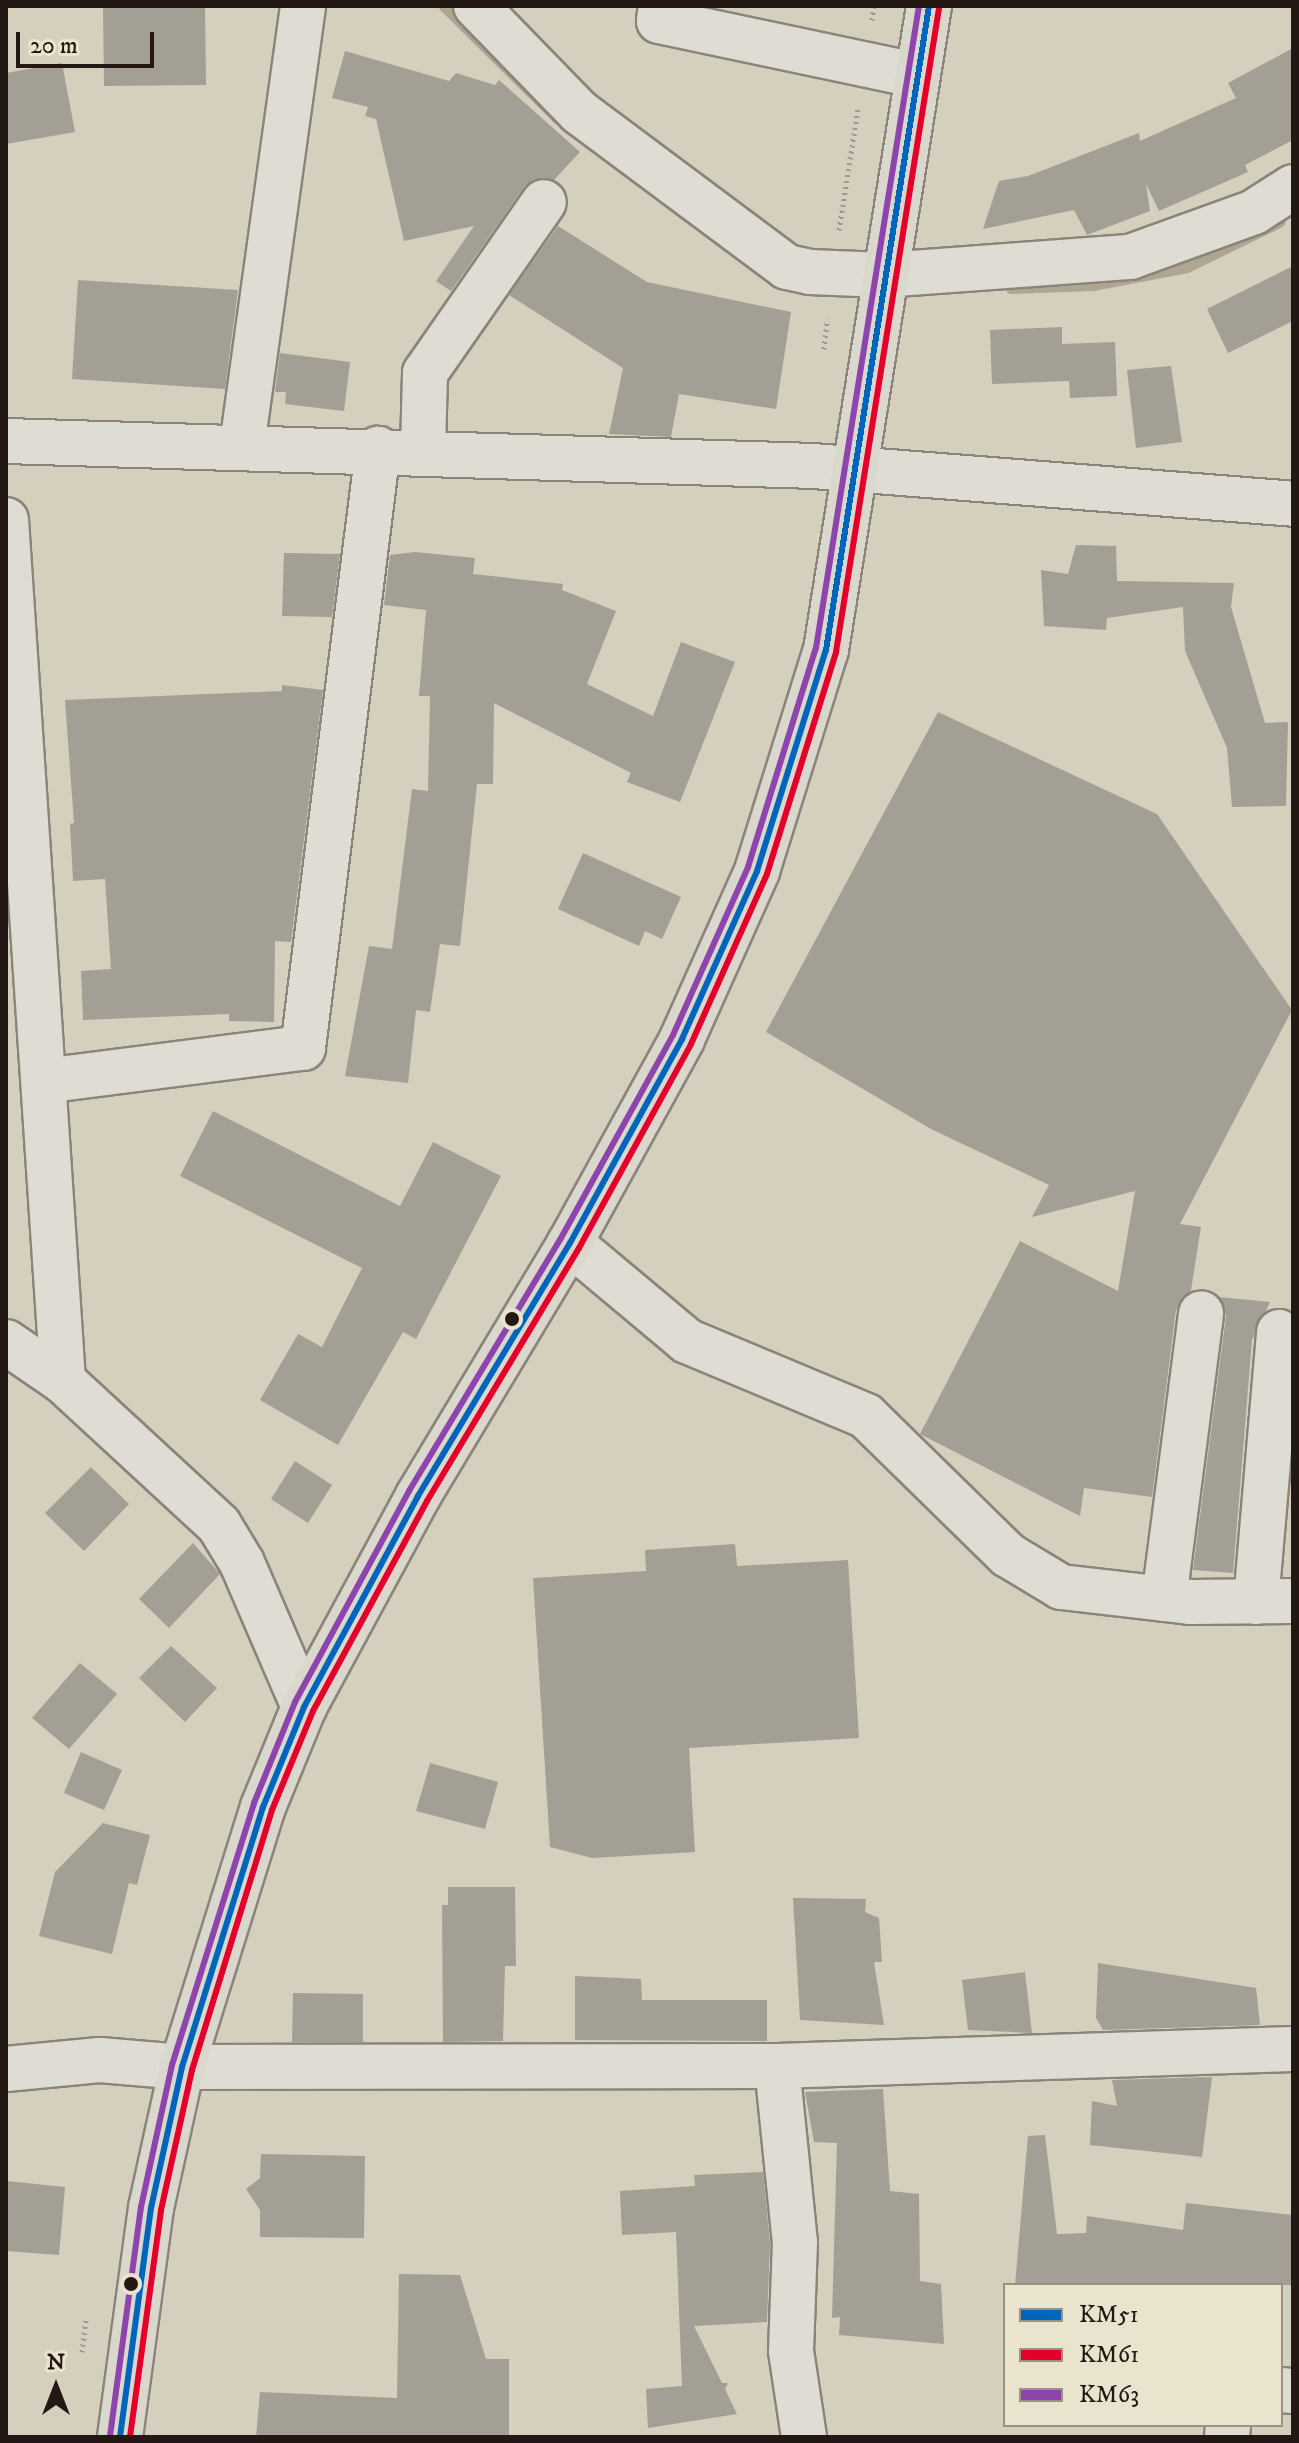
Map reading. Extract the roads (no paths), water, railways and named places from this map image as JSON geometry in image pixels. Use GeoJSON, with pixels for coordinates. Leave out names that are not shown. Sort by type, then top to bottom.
{"type":"FeatureCollection","features":[{"type":"Feature","properties":{"kind":"main road"},"geometry":{"type":"LineString","coordinates":[[120,2437],[151,2208],[182,2067],[224,1921],[304,1707],[418,1496],[570,1243],[682,1039],[757,871],[826,650],[929,6]]}},
{"type":"Feature","properties":{"kind":"street"},"geometry":{"type":"LineString","coordinates":[[242,446],[303,6]]}},
{"type":"Feature","properties":{"kind":"street"},"geometry":{"type":"LineString","coordinates":[[476,6],[579,112],[787,267],[882,292],[1130,257],[1254,212],[1293,187]]}},
{"type":"Feature","properties":{"kind":"street"},"geometry":{"type":"LineString","coordinates":[[661,6],[659,21],[865,67],[916,75]]}},
{"type":"Feature","properties":{"kind":"street"},"geometry":{"type":"LineString","coordinates":[[423,450],[425,373],[544,202]]}},
{"type":"Feature","properties":{"kind":"street"},"geometry":{"type":"LineString","coordinates":[[6,441],[423,450],[854,468],[1293,504]]}},
{"type":"Feature","properties":{"kind":"street"},"geometry":{"type":"LineString","coordinates":[[44,1081],[303,1048],[378,449]]}},
{"type":"Feature","properties":{"kind":"street"},"geometry":{"type":"LineString","coordinates":[[6,520],[63,1381]]}},
{"type":"Feature","properties":{"kind":"street"},"geometry":{"type":"LineString","coordinates":[[570,1243],[687,1341],[866,1416],[1008,1555],[1061,1587],[1164,1599],[1274,1601],[1279,1332]]}},
{"type":"Feature","properties":{"kind":"street"},"geometry":{"type":"LineString","coordinates":[[1164,1599],[1201,1313]]}},
{"type":"Feature","properties":{"kind":"street"},"geometry":{"type":"LineString","coordinates":[[10,1352],[63,1381],[219,1525],[271,1624],[304,1707]]}},
{"type":"Feature","properties":{"kind":"street"},"geometry":{"type":"LineString","coordinates":[[6,2069],[100,2060],[182,2067],[777,2066],[1293,2049]]}},
{"type":"Feature","properties":{"kind":"street"},"geometry":{"type":"LineString","coordinates":[[777,2066],[795,2242],[791,2351],[804,2437]]}},
{"type":"Feature","properties":{"kind":"waterway"},"geometry":{"type":"LineString","coordinates":[[446,6],[559,118]]}},
{"type":"Feature","properties":{"kind":"waterway"},"geometry":{"type":"LineString","coordinates":[[1012,287],[1093,284],[1187,266],[1279,221]]}}]}
